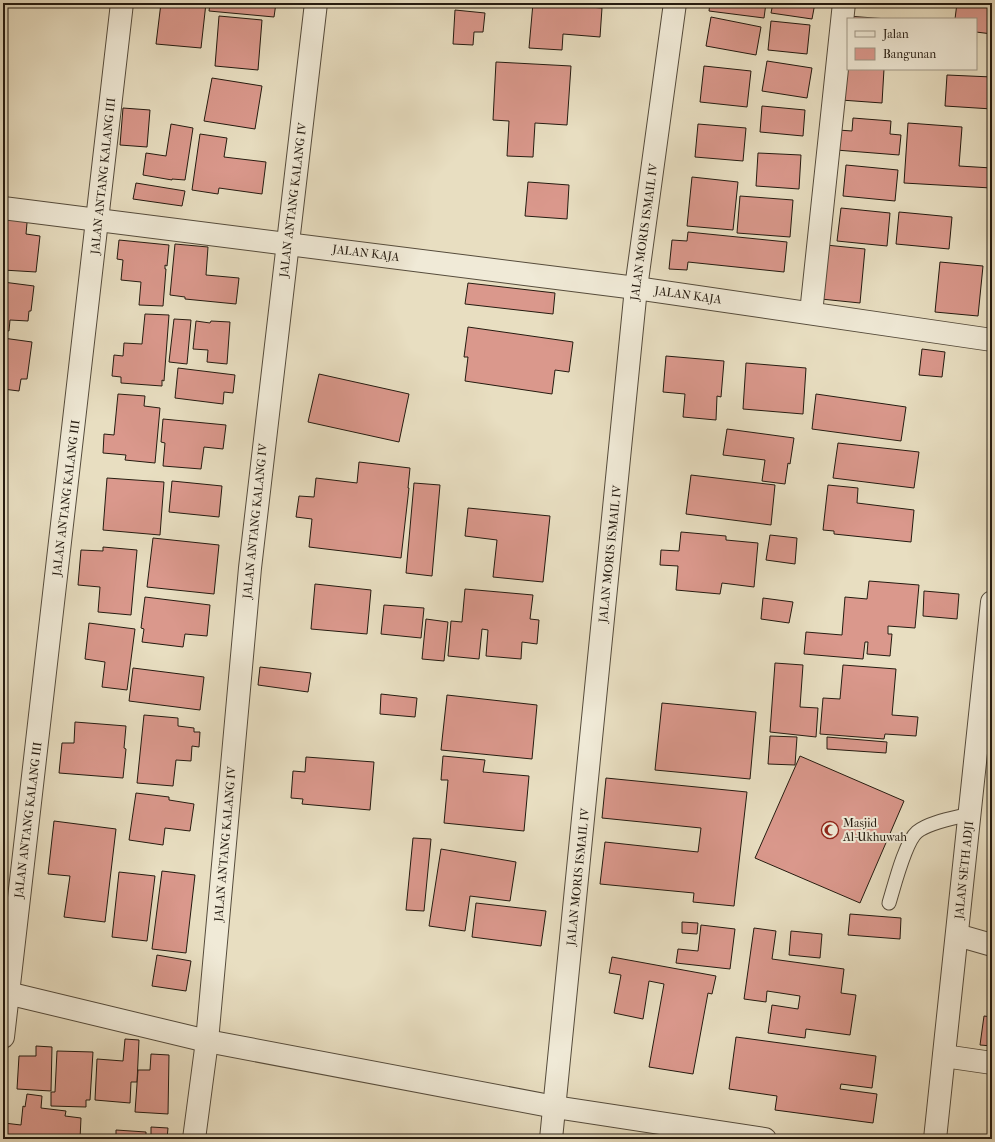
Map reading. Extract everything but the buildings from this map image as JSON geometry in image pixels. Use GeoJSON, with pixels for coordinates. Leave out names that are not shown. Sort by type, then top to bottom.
{"type":"FeatureCollection","features":[{"type":"Feature","properties":{"kind":"street","name":"JALAN ANTANG KALANG III"},"geometry":{"type":"LineString","coordinates":[[3,1037],[6,993],[98,219],[122,3]]}},
{"type":"Feature","properties":{"kind":"street","name":"JALAN ANTANG KALANG IV"},"geometry":{"type":"LineString","coordinates":[[194,1139],[208,1041],[250,568],[316,3]]}},
{"type":"Feature","properties":{"kind":"street","name":"JALAN MORIS ISMAIL IV"},"geometry":{"type":"LineString","coordinates":[[551,1139],[636,288],[675,3]]}},
{"type":"Feature","properties":{"kind":"street"},"geometry":{"type":"LineString","coordinates":[[811,313],[844,3]]}},
{"type":"Feature","properties":{"kind":"street"},"geometry":{"type":"LineString","coordinates":[[3,208],[98,219]]}},
{"type":"Feature","properties":{"kind":"street","name":"JALAN KAJA"},"geometry":{"type":"LineString","coordinates":[[98,219],[636,288],[992,340]]}},
{"type":"Feature","properties":{"kind":"street","name":"JALAN SETH ADJI"},"geometry":{"type":"LineString","coordinates":[[935,1139],[992,602]]}},
{"type":"Feature","properties":{"kind":"street"},"geometry":{"type":"LineString","coordinates":[[957,935],[992,944]]}},
{"type":"Feature","properties":{"kind":"street"},"geometry":{"type":"LineString","coordinates":[[6,993],[208,1041],[555,1107],[765,1139]]}},
{"type":"Feature","properties":{"kind":"street"},"geometry":{"type":"LineString","coordinates":[[944,1056],[992,1063]]}},
{"type":"Feature","properties":{"kind":"lane"},"geometry":{"type":"LineString","coordinates":[[889,903],[901,862],[917,832],[928,826],[970,814]]}},
{"type":"Feature","properties":{"kind":"place","name":"Masjid Al-Ukhuwah"},"geometry":{"type":"Point","coordinates":[830,830]}}]}
